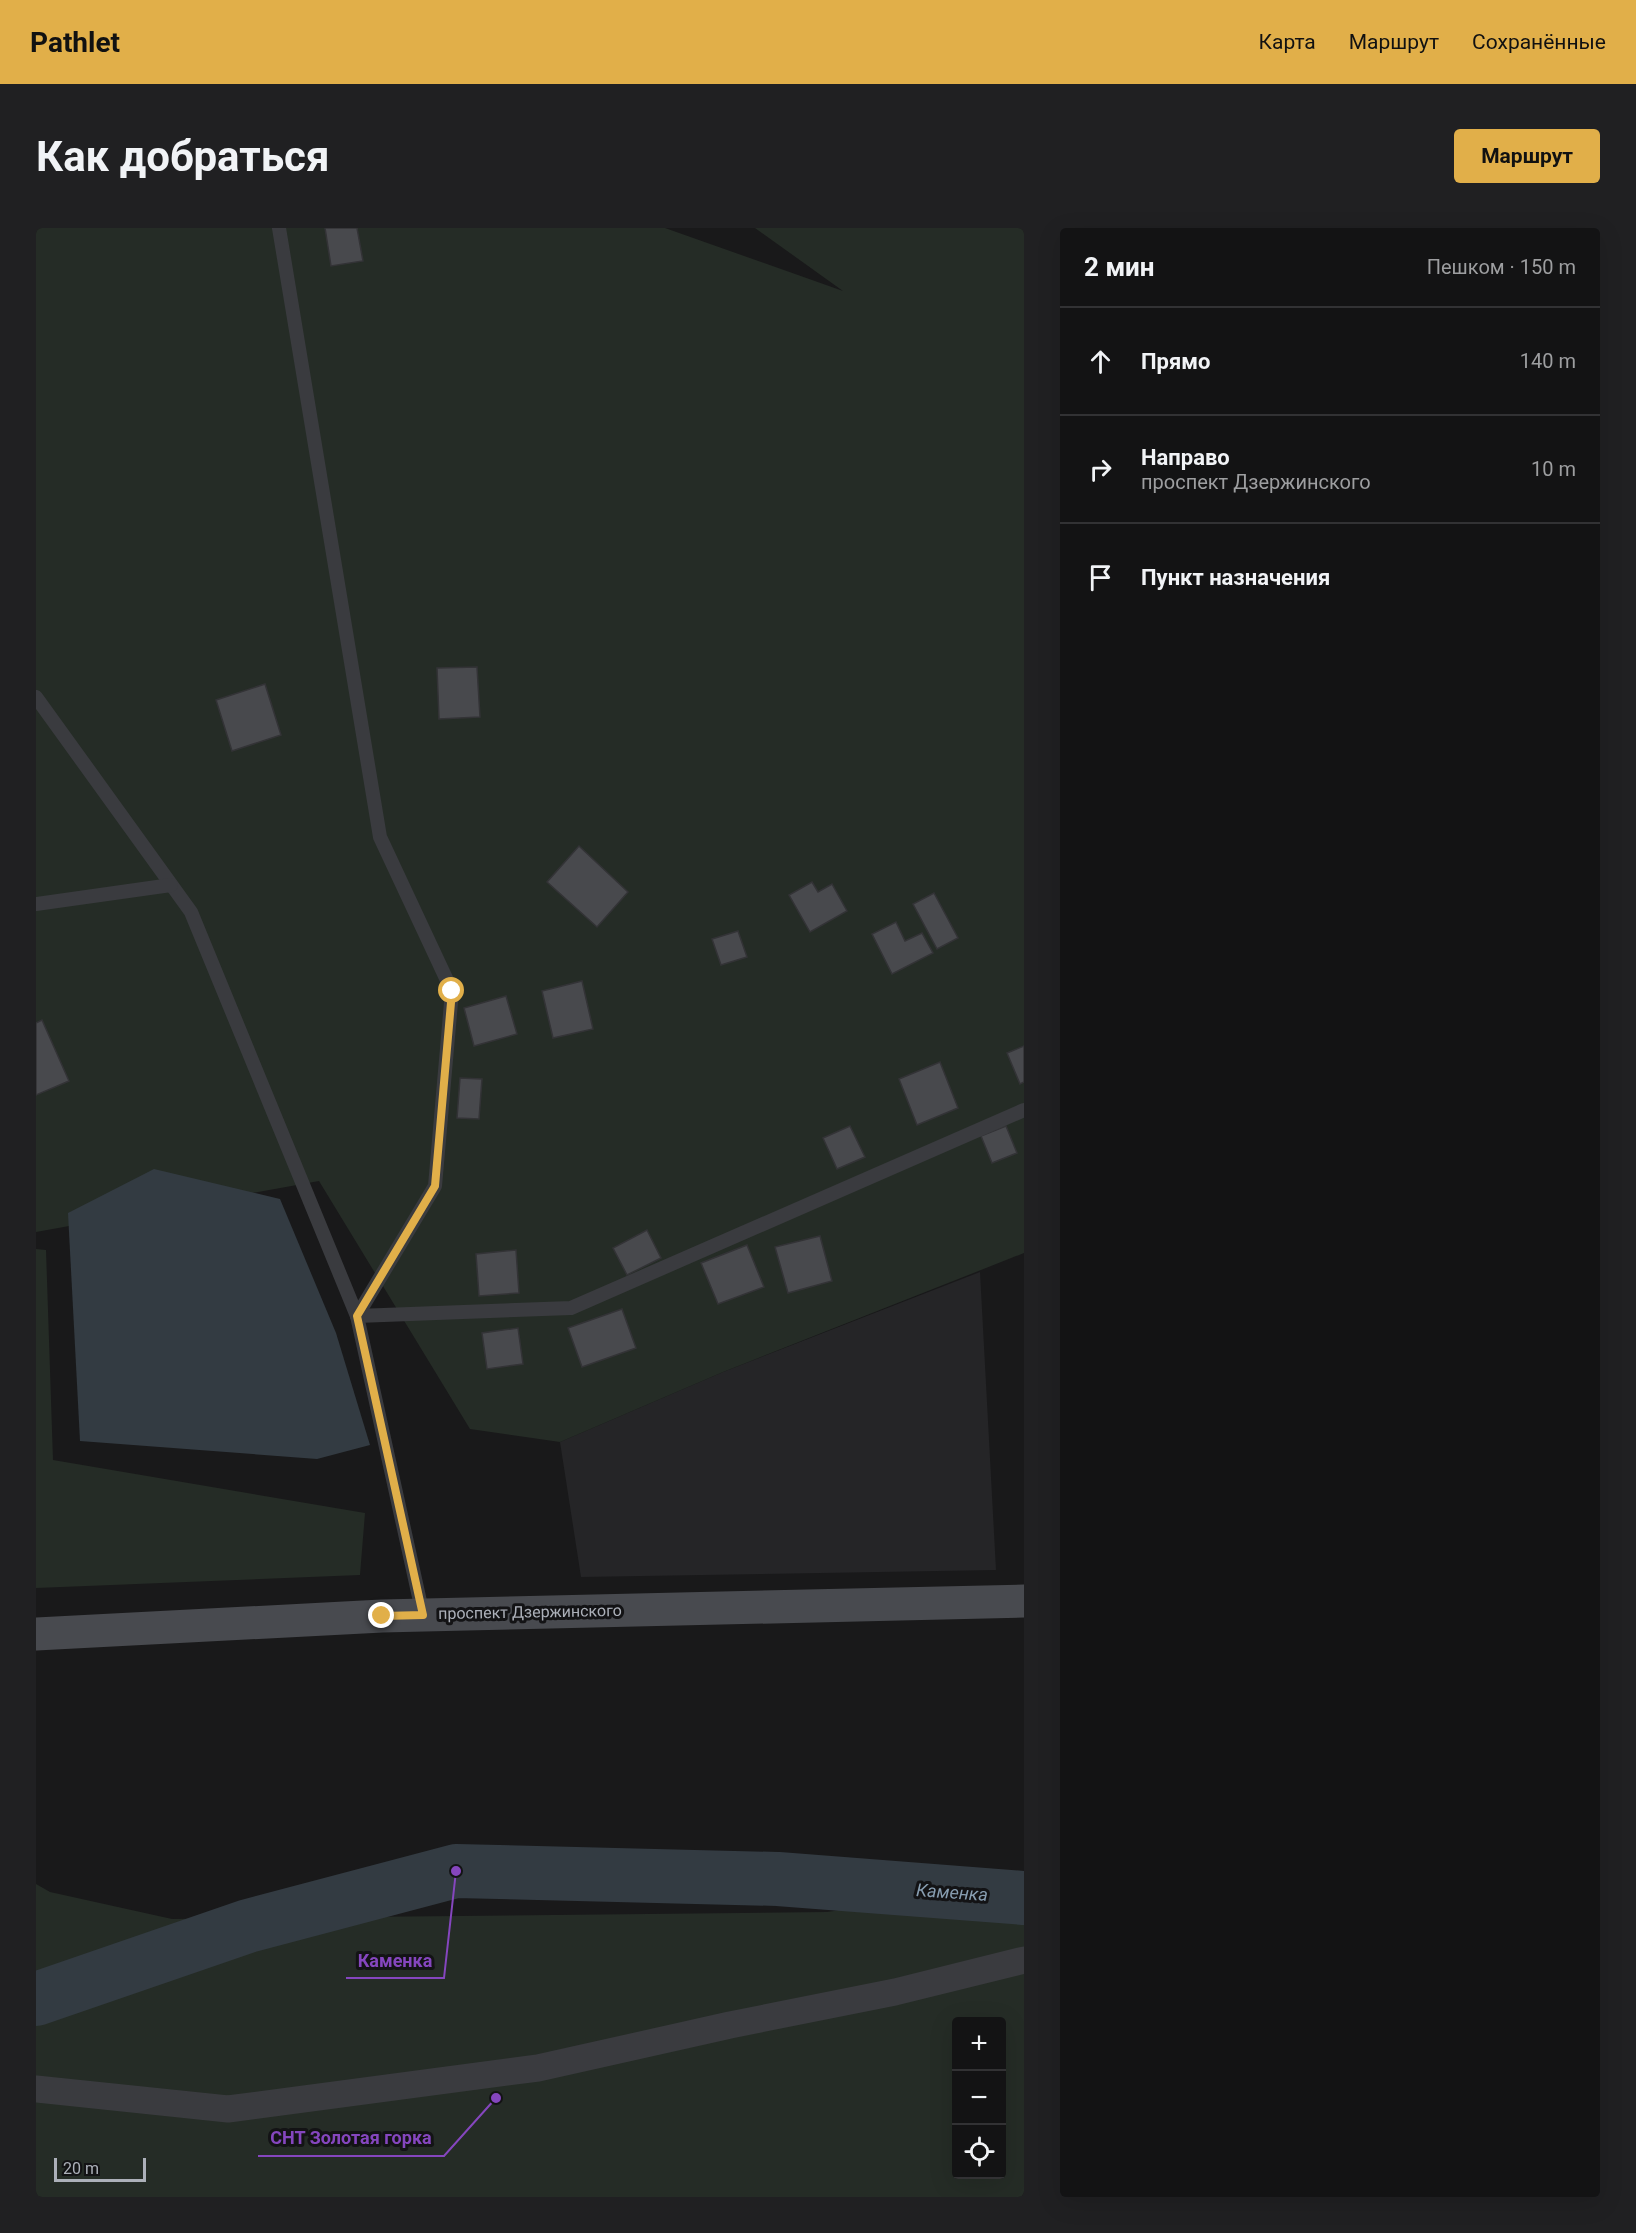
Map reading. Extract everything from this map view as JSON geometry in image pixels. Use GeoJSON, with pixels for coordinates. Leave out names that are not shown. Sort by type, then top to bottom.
{"type":"FeatureCollection","features":[{"type":"Feature","properties":{"kind":"street","name":"проспект Дзержинского"},"geometry":{"type":"LineString","coordinates":[[36,1634],[423,1615],[1024,1600]]}},
{"type":"Feature","properties":{"kind":"street"},"geometry":{"type":"LineString","coordinates":[[36,2089],[228,2109],[252,2106],[537,2068],[730,2025],[895,1992],[1024,1960]]}},
{"type":"Feature","properties":{"kind":"lane"},"geometry":{"type":"LineString","coordinates":[[279,228],[380,837],[452,991],[435,1186],[357,1316]]}},
{"type":"Feature","properties":{"kind":"lane"},"geometry":{"type":"LineString","coordinates":[[36,697],[191,912],[357,1316],[423,1615]]}},
{"type":"Feature","properties":{"kind":"lane"},"geometry":{"type":"LineString","coordinates":[[36,904],[171,885]]}},
{"type":"Feature","properties":{"kind":"lane"},"geometry":{"type":"LineString","coordinates":[[357,1316],[571,1308],[1024,1110]]}},
{"type":"Feature","properties":{"kind":"shaded area"},"geometry":{"type":"Polygon","coordinates":[[[36,228],[665,228],[843,291],[755,228],[1024,228],[1024,1253],[723,1372],[560,1442],[470,1429],[319,1181],[36,1232],[36,228]]]}},
{"type":"Feature","properties":{"kind":"shaded area"},"geometry":{"type":"Polygon","coordinates":[[[154,1169],[280,1199],[336,1333],[370,1445],[317,1459],[80,1441],[68,1213],[154,1169]]]}},
{"type":"Feature","properties":{"kind":"shaded area"},"geometry":{"type":"Polygon","coordinates":[[[36,1249],[46,1250],[53,1460],[365,1513],[360,1575],[36,1588],[36,1249]]]}},
{"type":"Feature","properties":{"kind":"shaded area"},"geometry":{"type":"Polygon","coordinates":[[[980,1272],[996,1570],[581,1577],[560,1442],[723,1372],[980,1272]]]}},
{"type":"Feature","properties":{"kind":"shaded area"},"geometry":{"type":"Polygon","coordinates":[[[1024,1883],[1024,2197],[36,2197],[36,1884],[50,1892],[172,1919],[827,1912],[1024,1883]]]}},
{"type":"Feature","properties":{"kind":"building"},"geometry":{"type":"Polygon","coordinates":[[[325,228],[357,228],[363,261],[331,266],[325,228]]]}},
{"type":"Feature","properties":{"kind":"building"},"geometry":{"type":"Polygon","coordinates":[[[477,667],[480,717],[439,719],[437,668],[477,667]]]}},
{"type":"Feature","properties":{"kind":"building"},"geometry":{"type":"Polygon","coordinates":[[[265,684],[281,735],[232,751],[216,700],[265,684]]]}},
{"type":"Feature","properties":{"kind":"building"},"geometry":{"type":"Polygon","coordinates":[[[579,846],[628,892],[597,927],[547,882],[579,846]]]}},
{"type":"Feature","properties":{"kind":"building"},"geometry":{"type":"Polygon","coordinates":[[[812,882],[818,892],[832,884],[847,911],[810,932],[789,895],[812,882]]]}},
{"type":"Feature","properties":{"kind":"building"},"geometry":{"type":"Polygon","coordinates":[[[934,893],[958,938],[937,949],[913,904],[934,893]]]}},
{"type":"Feature","properties":{"kind":"building"},"geometry":{"type":"Polygon","coordinates":[[[896,922],[905,941],[922,933],[933,953],[892,974],[872,934],[896,922]]]}},
{"type":"Feature","properties":{"kind":"building"},"geometry":{"type":"Polygon","coordinates":[[[738,931],[747,957],[721,965],[712,939],[738,931]]]}},
{"type":"Feature","properties":{"kind":"building"},"geometry":{"type":"Polygon","coordinates":[[[582,981],[593,1029],[553,1038],[542,991],[582,981]]]}},
{"type":"Feature","properties":{"kind":"building"},"geometry":{"type":"Polygon","coordinates":[[[506,996],[517,1034],[474,1046],[464,1008],[506,996]]]}},
{"type":"Feature","properties":{"kind":"building"},"geometry":{"type":"Polygon","coordinates":[[[42,1020],[69,1081],[36,1095],[36,1023],[42,1020]]]}},
{"type":"Feature","properties":{"kind":"building"},"geometry":{"type":"Polygon","coordinates":[[[1024,1046],[1024,1082],[1020,1084],[1007,1053],[1024,1046]]]}},
{"type":"Feature","properties":{"kind":"building"},"geometry":{"type":"Polygon","coordinates":[[[940,1062],[958,1108],[917,1125],[899,1079],[940,1062]]]}},
{"type":"Feature","properties":{"kind":"building"},"geometry":{"type":"Polygon","coordinates":[[[460,1078],[482,1079],[479,1119],[457,1118],[460,1078]]]}},
{"type":"Feature","properties":{"kind":"building"},"geometry":{"type":"Polygon","coordinates":[[[850,1126],[865,1157],[837,1169],[823,1138],[850,1126]]]}},
{"type":"Feature","properties":{"kind":"building"},"geometry":{"type":"Polygon","coordinates":[[[1006,1126],[1017,1153],[992,1163],[981,1136],[1006,1126]]]}},
{"type":"Feature","properties":{"kind":"building"},"geometry":{"type":"Polygon","coordinates":[[[647,1230],[661,1258],[627,1275],[613,1248],[647,1230]]]}},
{"type":"Feature","properties":{"kind":"building"},"geometry":{"type":"Polygon","coordinates":[[[820,1236],[832,1281],[788,1293],[775,1247],[820,1236]]]}},
{"type":"Feature","properties":{"kind":"building"},"geometry":{"type":"Polygon","coordinates":[[[747,1245],[764,1287],[718,1304],[701,1263],[747,1245]]]}},
{"type":"Feature","properties":{"kind":"building"},"geometry":{"type":"Polygon","coordinates":[[[516,1250],[519,1293],[479,1296],[476,1254],[516,1250]]]}},
{"type":"Feature","properties":{"kind":"building"},"geometry":{"type":"Polygon","coordinates":[[[622,1309],[636,1348],[582,1367],[568,1328],[622,1309]]]}},
{"type":"Feature","properties":{"kind":"building"},"geometry":{"type":"Polygon","coordinates":[[[518,1328],[523,1364],[487,1369],[482,1333],[518,1328]]]}},
{"type":"Feature","properties":{"kind":"waterway","name":"Каменка"},"geometry":{"type":"LineString","coordinates":[[36,1999],[248,1926],[456,1871],[778,1879],[1024,1898]]}},
{"type":"Feature","properties":{"kind":"place","name":"Каменка"},"geometry":{"type":"Point","coordinates":[456,1871]}},
{"type":"Feature","properties":{"kind":"place","name":"СНТ Золотая горка"},"geometry":{"type":"Point","coordinates":[496,2098]}},
{"type":"Feature","properties":{"kind":"route"},"geometry":{"type":"LineString","coordinates":[[382,1616],[423,1615],[357,1316],[435,1186],[452,991]]}}]}
